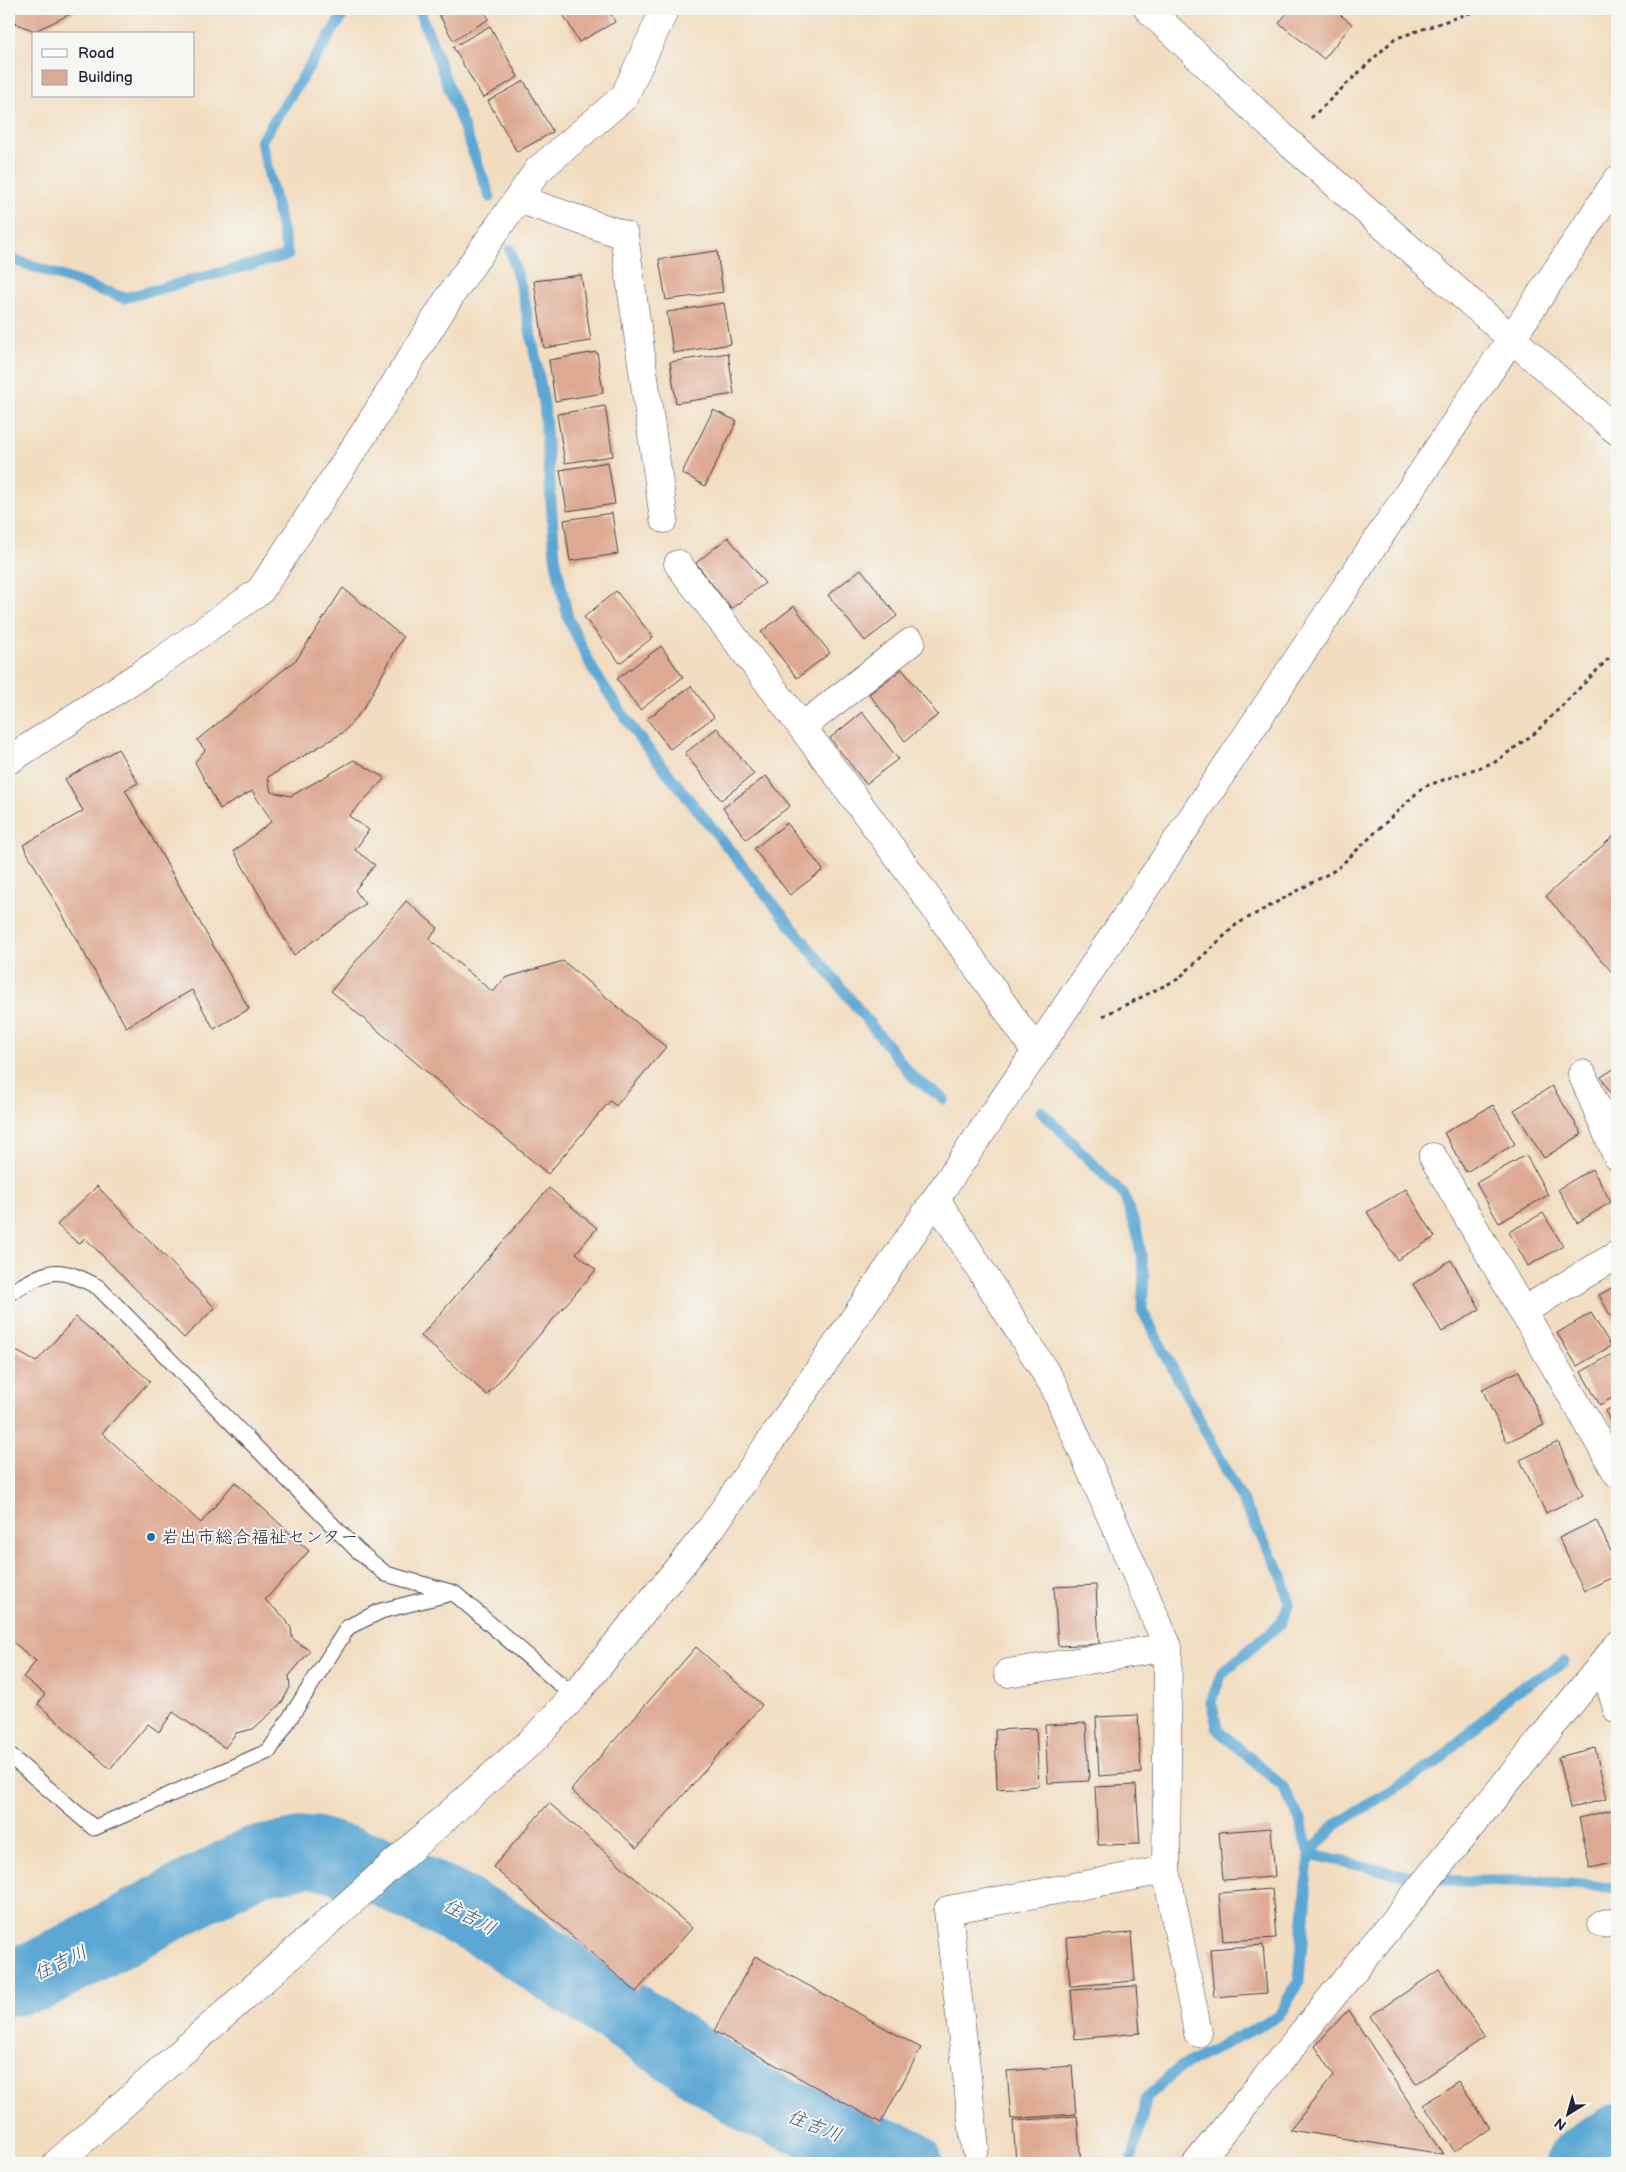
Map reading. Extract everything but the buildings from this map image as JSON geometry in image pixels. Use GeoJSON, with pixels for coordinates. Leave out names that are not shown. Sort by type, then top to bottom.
{"type":"FeatureCollection","features":[{"type":"Feature","properties":{"kind":"street"},"geometry":{"type":"LineString","coordinates":[[9,760],[157,664],[260,591],[363,435],[452,294],[538,170],[624,97],[665,9]]}},
{"type":"Feature","properties":{"kind":"street"},"geometry":{"type":"LineString","coordinates":[[1148,9],[1287,141],[1617,431]]}},
{"type":"Feature","properties":{"kind":"street"},"geometry":{"type":"LineString","coordinates":[[57,2163],[535,1738],[574,1696],[712,1527],[1036,1052],[1617,180]]}},
{"type":"Feature","properties":{"kind":"street"},"geometry":{"type":"LineString","coordinates":[[518,199],[624,235],[664,519]]}},
{"type":"Feature","properties":{"kind":"street"},"geometry":{"type":"LineString","coordinates":[[678,564],[803,726],[939,913],[1036,1052]]}},
{"type":"Feature","properties":{"kind":"street"},"geometry":{"type":"LineString","coordinates":[[803,726],[911,642]]}},
{"type":"Feature","properties":{"kind":"street"},"geometry":{"type":"LineString","coordinates":[[1582,1074],[1617,1156]]}},
{"type":"Feature","properties":{"kind":"street"},"geometry":{"type":"LineString","coordinates":[[1433,1157],[1617,1473]]}},
{"type":"Feature","properties":{"kind":"street"},"geometry":{"type":"LineString","coordinates":[[936,1199],[1054,1386],[1168,1647],[1166,1870],[1198,2033]]}},
{"type":"Feature","properties":{"kind":"street"},"geometry":{"type":"LineString","coordinates":[[1523,1311],[1617,1255]]}},
{"type":"Feature","properties":{"kind":"street"},"geometry":{"type":"LineString","coordinates":[[1008,1673],[1168,1647]]}},
{"type":"Feature","properties":{"kind":"street"},"geometry":{"type":"LineString","coordinates":[[1610,1655],[1617,1710]]}},
{"type":"Feature","properties":{"kind":"street"},"geometry":{"type":"LineString","coordinates":[[1197,2163],[1610,1655]]}},
{"type":"Feature","properties":{"kind":"street"},"geometry":{"type":"LineString","coordinates":[[975,2147],[948,1910],[1166,1870]]}},
{"type":"Feature","properties":{"kind":"lane"},"geometry":{"type":"LineString","coordinates":[[9,1293],[46,1273],[71,1273],[98,1287],[357,1550],[386,1574],[454,1593],[574,1696]]}},
{"type":"Feature","properties":{"kind":"lane"},"geometry":{"type":"LineString","coordinates":[[9,1756],[94,1828],[269,1751],[348,1627],[382,1611],[454,1593]]}},
{"type":"Feature","properties":{"kind":"path"},"geometry":{"type":"LineString","coordinates":[[1287,141],[1394,39],[1481,9]]}},
{"type":"Feature","properties":{"kind":"path"},"geometry":{"type":"LineString","coordinates":[[1094,1020],[1178,979],[1237,924],[1337,869],[1423,787],[1495,762],[1535,733],[1617,650]]}},
{"type":"Feature","properties":{"kind":"waterway"},"geometry":{"type":"LineString","coordinates":[[9,258],[124,298],[288,255],[261,141],[347,9]]}},
{"type":"Feature","properties":{"kind":"waterway"},"geometry":{"type":"LineString","coordinates":[[419,9],[490,197]]}},
{"type":"Feature","properties":{"kind":"waterway"},"geometry":{"type":"LineString","coordinates":[[510,250],[524,298],[544,403],[555,557],[568,618],[593,670],[637,735],[913,1077],[944,1099]]}},
{"type":"Feature","properties":{"kind":"waterway"},"geometry":{"type":"LineString","coordinates":[[1041,1111],[1124,1195],[1137,1232],[1144,1272],[1142,1310],[1282,1576],[1289,1602],[1282,1622],[1222,1673],[1211,1702],[1218,1730],[1283,1787],[1300,1820],[1309,1854],[1299,1981],[1279,2016],[1180,2067],[1147,2097],[1131,2163]]}},
{"type":"Feature","properties":{"kind":"waterway"},"geometry":{"type":"LineString","coordinates":[[1564,1662],[1510,1695],[1436,1763],[1334,1826],[1309,1854],[1398,1874],[1454,1881],[1536,1881],[1617,1888]]}},
{"type":"Feature","properties":{"kind":"waterway","name":"住吉川"},"geometry":{"type":"LineString","coordinates":[[9,1982],[37,1976],[253,1862],[312,1851],[385,1872],[496,1929],[757,2102],[908,2163]]}},
{"type":"Feature","properties":{"kind":"waterway","name":"住吉川"},"geometry":{"type":"LineString","coordinates":[[1580,2163],[1617,2139]]}},
{"type":"Feature","properties":{"kind":"place","name":"岩出市総合福祉センター"},"geometry":{"type":"Point","coordinates":[151,1537]}}]}
